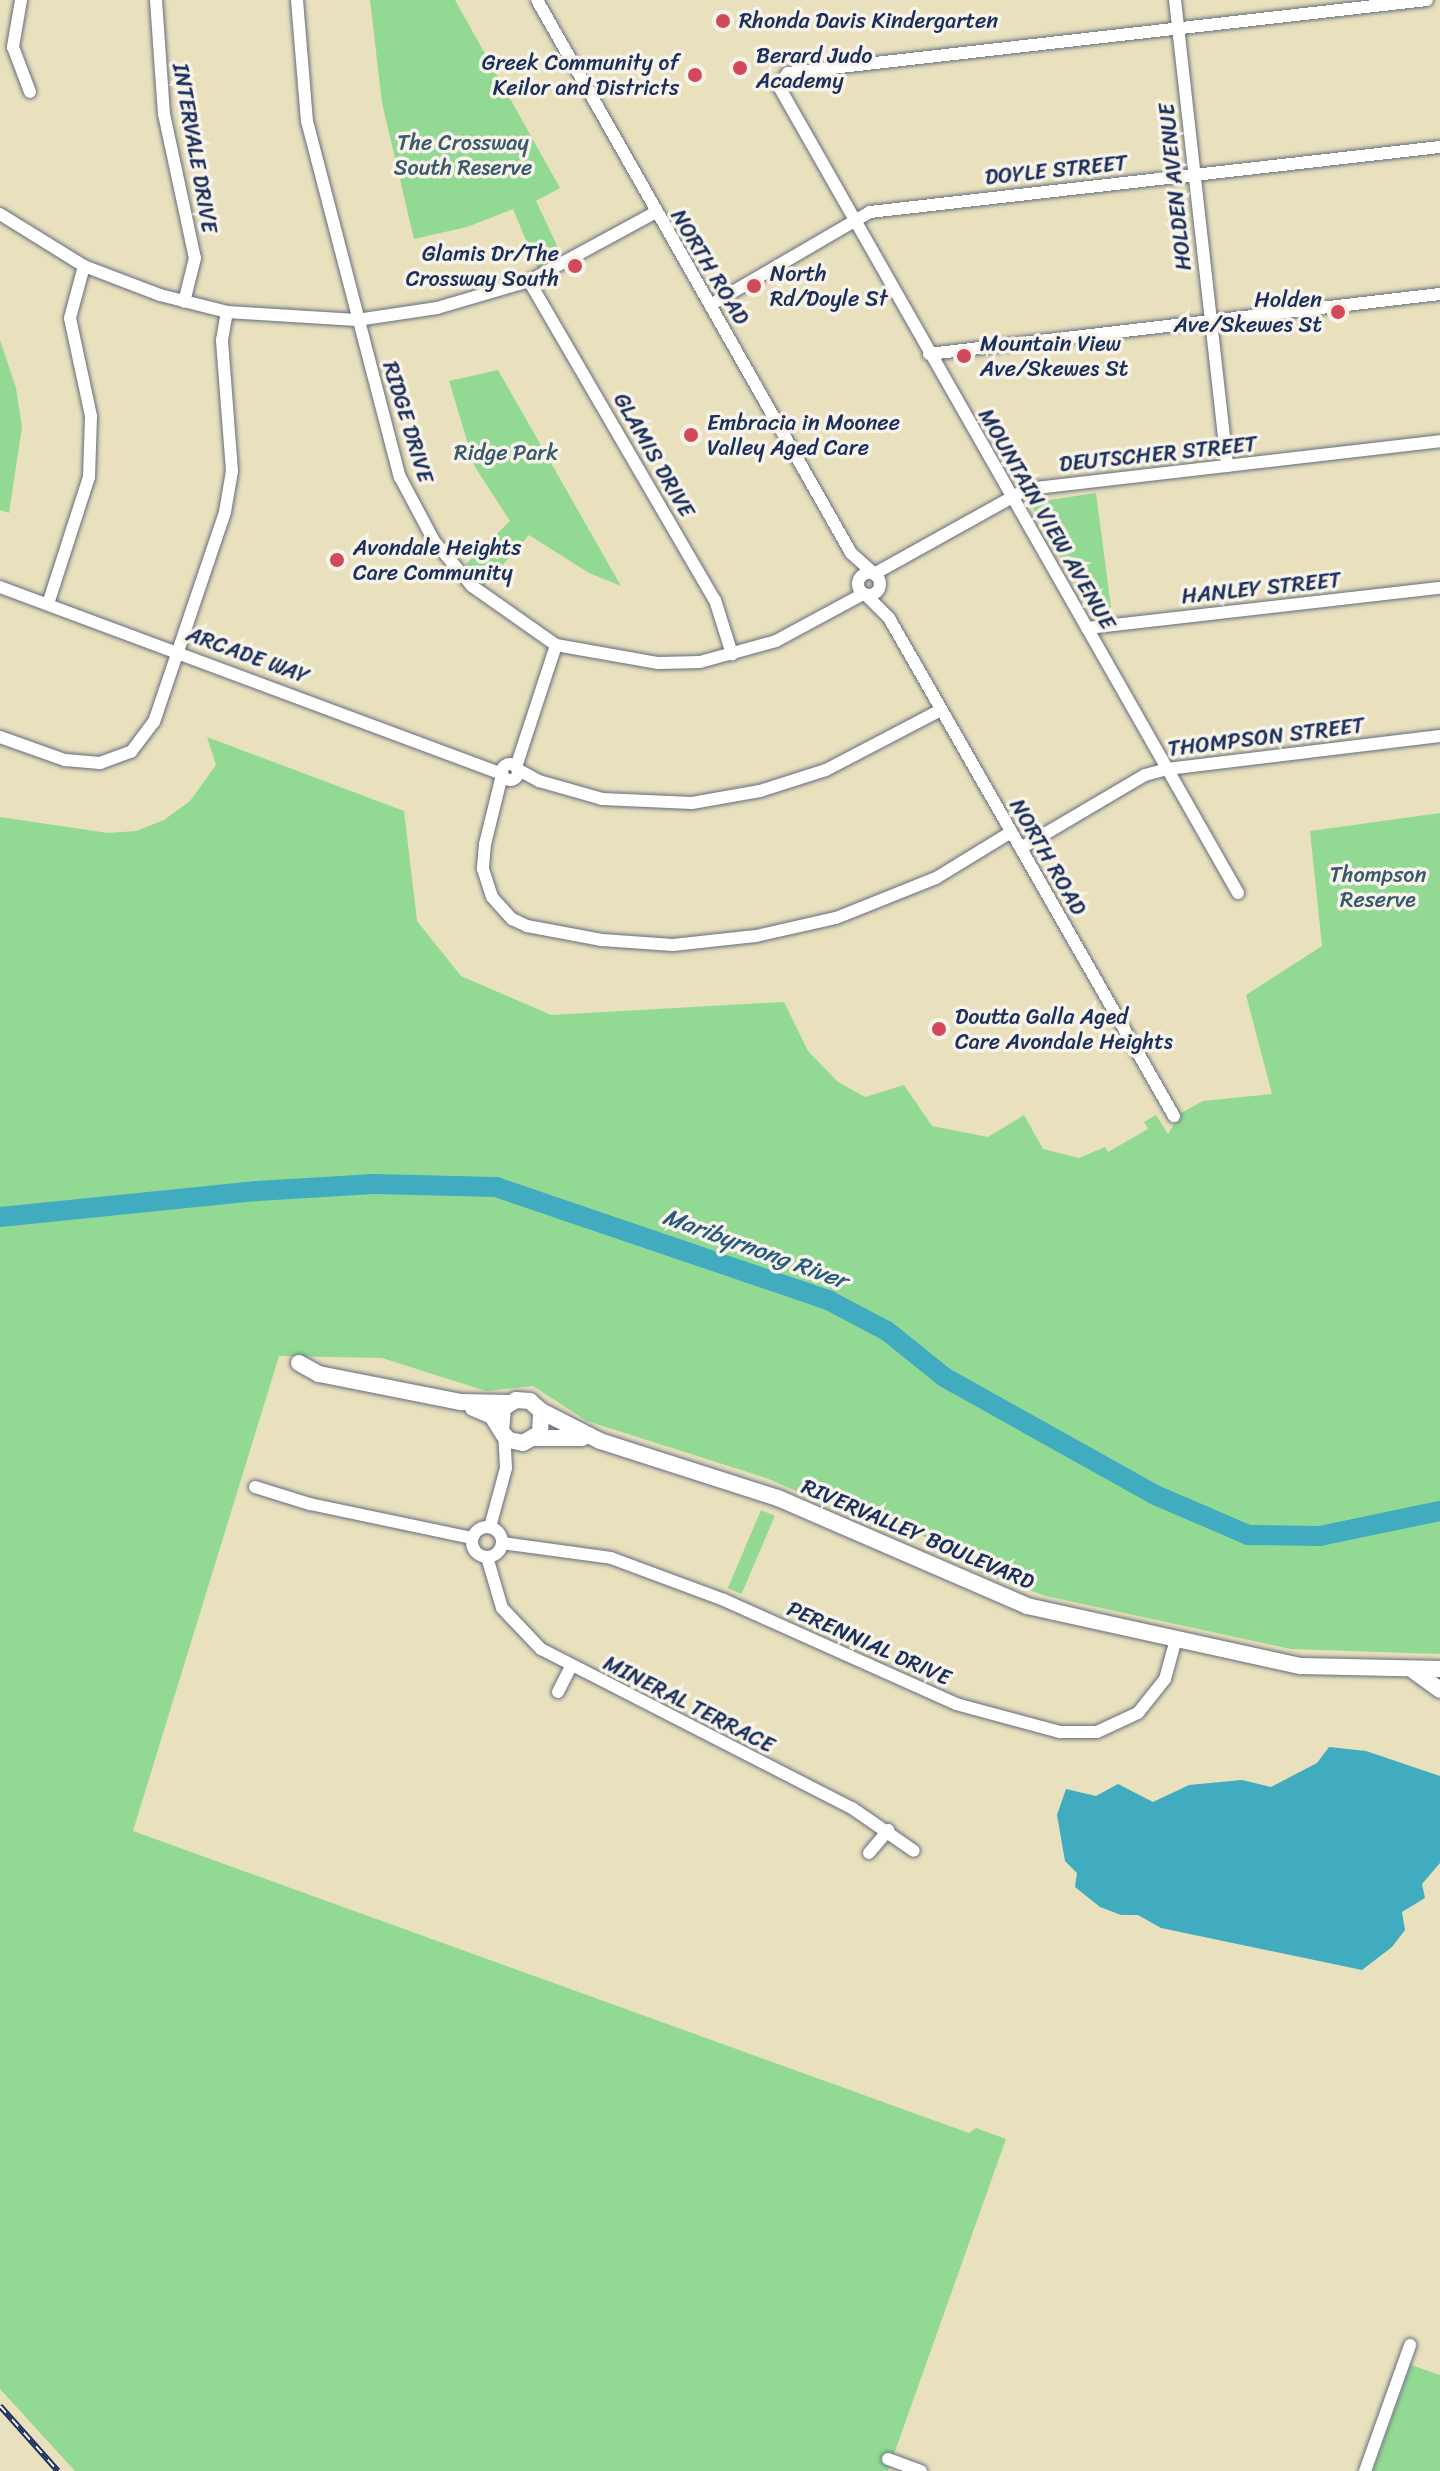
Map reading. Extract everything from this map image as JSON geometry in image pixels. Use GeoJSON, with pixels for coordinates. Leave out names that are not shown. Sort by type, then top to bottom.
{"type":"FeatureCollection","features":[{"type":"Feature","properties":{"kind":"street"},"geometry":{"type":"LineString","coordinates":[[21,0],[7,46],[30,92]]}},
{"type":"Feature","properties":{"kind":"street","name":"INTERVALE DRIVE"},"geometry":{"type":"LineString","coordinates":[[156,0],[164,114],[195,258],[184,302]]}},
{"type":"Feature","properties":{"kind":"street","name":"RIDGE DRIVE"},"geometry":{"type":"LineString","coordinates":[[297,0],[307,121],[400,477],[429,533],[472,586],[556,645],[658,663],[732,654],[776,641],[841,606],[869,585]]}},
{"type":"Feature","properties":{"kind":"street","name":"NORTH ROAD"},"geometry":{"type":"LineString","coordinates":[[537,0],[654,213],[712,304],[939,711],[1174,1116]]}},
{"type":"Feature","properties":{"kind":"street","name":"HOLDEN AVENUE"},"geometry":{"type":"LineString","coordinates":[[1175,0],[1227,466]]}},
{"type":"Feature","properties":{"kind":"street"},"geometry":{"type":"LineString","coordinates":[[1179,27],[1427,0]]}},
{"type":"Feature","properties":{"kind":"street","name":"MOUNTAIN VIEW AVENUE"},"geometry":{"type":"LineString","coordinates":[[1179,27],[788,73],[779,81],[779,94],[1238,893]]}},
{"type":"Feature","properties":{"kind":"street","name":"DOYLE STREET"},"geometry":{"type":"LineString","coordinates":[[712,304],[870,212],[1436,145]]}},
{"type":"Feature","properties":{"kind":"street"},"geometry":{"type":"LineString","coordinates":[[0,214],[84,266],[184,302],[227,312],[357,320],[437,308],[529,281],[654,213]]}},
{"type":"Feature","properties":{"kind":"street"},"geometry":{"type":"LineString","coordinates":[[48,604],[89,477],[91,416],[70,318],[84,266]]}},
{"type":"Feature","properties":{"kind":"street","name":"GLAMIS DRIVE"},"geometry":{"type":"LineString","coordinates":[[529,281],[715,600],[732,654]]}},
{"type":"Feature","properties":{"kind":"street"},"geometry":{"type":"LineString","coordinates":[[929,354],[1440,294]]}},
{"type":"Feature","properties":{"kind":"street"},"geometry":{"type":"LineString","coordinates":[[0,737],[85,763],[131,752],[154,722],[217,545],[232,471],[222,340],[227,312]]}},
{"type":"Feature","properties":{"kind":"street","name":"DEUTSCHER STREET"},"geometry":{"type":"LineString","coordinates":[[869,585],[899,562],[1027,489],[1440,441]]}},
{"type":"Feature","properties":{"kind":"street","name":"ARCADE WAY"},"geometry":{"type":"LineString","coordinates":[[0,587],[481,762],[539,781],[630,803],[692,803],[760,791],[826,770],[939,711]]}},
{"type":"Feature","properties":{"kind":"street","name":"HANLEY STREET"},"geometry":{"type":"LineString","coordinates":[[1087,628],[1440,588]]}},
{"type":"Feature","properties":{"kind":"street"},"geometry":{"type":"LineString","coordinates":[[556,645],[498,802],[483,869],[499,908],[527,926],[635,944],[756,936],[836,918],[936,878],[1011,832]]}},
{"type":"Feature","properties":{"kind":"street","name":"THOMPSON STREET"},"geometry":{"type":"LineString","coordinates":[[1021,848],[1145,775],[1167,769],[1440,736]]}},
{"type":"Feature","properties":{"kind":"street"},"geometry":{"type":"LineString","coordinates":[[299,1363],[319,1374],[461,1402],[509,1403],[523,1399],[541,1411],[543,1426],[520,1449],[502,1485]]}},
{"type":"Feature","properties":{"kind":"street"},"geometry":{"type":"LineString","coordinates":[[461,1402],[492,1416],[502,1432],[516,1442],[532,1440]]}},
{"type":"Feature","properties":{"kind":"street"},"geometry":{"type":"LineString","coordinates":[[490,1527],[509,1452],[500,1415],[509,1403]]}},
{"type":"Feature","properties":{"kind":"street","name":"RIVERVALLEY BOULEVARD"},"geometry":{"type":"LineString","coordinates":[[541,1411],[600,1441],[778,1498],[1027,1606],[1301,1666],[1378,1665],[1414,1671],[1440,1669]]}},
{"type":"Feature","properties":{"kind":"street","name":"RIVERVALLEY BOULEVARD"},"geometry":{"type":"LineString","coordinates":[[532,1440],[600,1441]]}},
{"type":"Feature","properties":{"kind":"street"},"geometry":{"type":"LineString","coordinates":[[255,1487],[310,1504],[472,1538]]}},
{"type":"Feature","properties":{"kind":"street"},"geometry":{"type":"LineString","coordinates":[[490,1527],[502,1543],[497,1553],[487,1557],[474,1549],[472,1538],[479,1529],[490,1527]]}},
{"type":"Feature","properties":{"kind":"street","name":"PERENNIAL DRIVE"},"geometry":{"type":"LineString","coordinates":[[502,1543],[611,1558],[713,1595],[956,1704],[1060,1732],[1097,1732],[1138,1713],[1165,1679],[1176,1639]]}},
{"type":"Feature","properties":{"kind":"street","name":"MINERAL TERRACE"},"geometry":{"type":"LineString","coordinates":[[487,1557],[502,1608],[520,1632],[571,1667],[888,1830],[914,1851]]}},
{"type":"Feature","properties":{"kind":"street"},"geometry":{"type":"LineString","coordinates":[[558,1692],[571,1667]]}},
{"type":"Feature","properties":{"kind":"street","name":"RIVERVALLEY BOULEVARD"},"geometry":{"type":"LineString","coordinates":[[1414,1671],[1440,1690]]}},
{"type":"Feature","properties":{"kind":"street"},"geometry":{"type":"LineString","coordinates":[[869,1853],[888,1830]]}},
{"type":"Feature","properties":{"kind":"street"},"geometry":{"type":"LineString","coordinates":[[1365,2471],[1410,2345]]}},
{"type":"Feature","properties":{"kind":"street"},"geometry":{"type":"LineString","coordinates":[[888,2459],[921,2471]]}},
{"type":"Feature","properties":{"kind":"green space","name":"The Crossway South Reserve"},"geometry":{"type":"Polygon","coordinates":[[[370,0],[455,0],[560,188],[536,201],[563,258],[538,269],[513,209],[467,227],[414,239],[382,103],[370,0]]]}},
{"type":"Feature","properties":{"kind":"green space"},"geometry":{"type":"Polygon","coordinates":[[[0,340],[16,388],[22,427],[9,513],[0,510],[0,340]]]}},
{"type":"Feature","properties":{"kind":"green space","name":"Ridge Park"},"geometry":{"type":"Polygon","coordinates":[[[498,370],[621,586],[589,573],[529,535],[482,588],[462,568],[510,521],[475,467],[449,381],[498,370]]]}},
{"type":"Feature","properties":{"kind":"green space"},"geometry":{"type":"Polygon","coordinates":[[[1096,493],[1112,615],[1095,619],[1030,503],[1096,493]]]}},
{"type":"Feature","properties":{"kind":"green space","name":"Thompson Reserve"},"geometry":{"type":"Polygon","coordinates":[[[207,737],[404,811],[417,921],[461,976],[551,1015],[784,1002],[808,1051],[838,1082],[865,1097],[904,1085],[932,1126],[988,1137],[1024,1115],[1043,1149],[1079,1158],[1105,1147],[1108,1152],[1148,1129],[1144,1122],[1156,1115],[1168,1134],[1181,1113],[1203,1101],[1272,1094],[1246,995],[1322,946],[1310,831],[1440,813],[1440,1654],[1291,1649],[1046,1596],[981,1573],[931,1538],[885,1529],[766,1478],[587,1421],[533,1386],[486,1391],[382,1358],[279,1356],[133,1831],[969,2133],[976,2128],[1006,2139],[888,2471],[75,2471],[0,2389],[0,817],[108,833],[136,831],[164,820],[190,801],[216,765],[207,737]]]}},
{"type":"Feature","properties":{"kind":"green space"},"geometry":{"type":"Polygon","coordinates":[[[761,1510],[775,1516],[742,1594],[728,1588],[761,1510]]]}},
{"type":"Feature","properties":{"kind":"green space"},"geometry":{"type":"Polygon","coordinates":[[[1411,2365],[1440,2375],[1440,2471],[1373,2471],[1411,2365]]]}},
{"type":"Feature","properties":{"kind":"water"},"geometry":{"type":"Polygon","coordinates":[[[1329,1747],[1366,1751],[1440,1776],[1440,1863],[1422,1884],[1425,1898],[1402,1912],[1405,1930],[1392,1947],[1362,1970],[1161,1928],[1138,1915],[1121,1915],[1100,1907],[1075,1887],[1077,1873],[1065,1861],[1057,1815],[1066,1789],[1096,1796],[1118,1784],[1153,1802],[1189,1785],[1242,1780],[1271,1787],[1317,1763],[1329,1747]]]}},
{"type":"Feature","properties":{"kind":"waterway","name":"Maribyrnong River"},"geometry":{"type":"LineString","coordinates":[[0,1217],[257,1191],[374,1184],[496,1187],[830,1301],[887,1331],[944,1377],[1153,1494],[1248,1535],[1320,1536],[1440,1511]]}},
{"type":"Feature","properties":{"kind":"railway"},"geometry":{"type":"LineString","coordinates":[[0,2406],[58,2471]]}},
{"type":"Feature","properties":{"kind":"place","name":"Rhonda Davis Kindergarten"},"geometry":{"type":"Point","coordinates":[723,21]}},
{"type":"Feature","properties":{"kind":"place","name":"Berard Judo Academy"},"geometry":{"type":"Point","coordinates":[740,68]}},
{"type":"Feature","properties":{"kind":"place","name":"Greek Community of Keilor and Districts"},"geometry":{"type":"Point","coordinates":[695,75]}},
{"type":"Feature","properties":{"kind":"place","name":"Glamis Dr/The Crossway South"},"geometry":{"type":"Point","coordinates":[575,266]}},
{"type":"Feature","properties":{"kind":"place","name":"North Rd/Doyle St"},"geometry":{"type":"Point","coordinates":[754,286]}},
{"type":"Feature","properties":{"kind":"place","name":"Holden Ave/Skewes St"},"geometry":{"type":"Point","coordinates":[1338,312]}},
{"type":"Feature","properties":{"kind":"place","name":"Mountain View Ave/Skewes St"},"geometry":{"type":"Point","coordinates":[964,356]}},
{"type":"Feature","properties":{"kind":"place","name":"Embracia in Moonee Valley Aged Care"},"geometry":{"type":"Point","coordinates":[691,435]}},
{"type":"Feature","properties":{"kind":"place","name":"Avondale Heights Care Community"},"geometry":{"type":"Point","coordinates":[337,560]}},
{"type":"Feature","properties":{"kind":"place","name":"Doutta Galla Aged Care Avondale Heights"},"geometry":{"type":"Point","coordinates":[939,1029]}}]}
